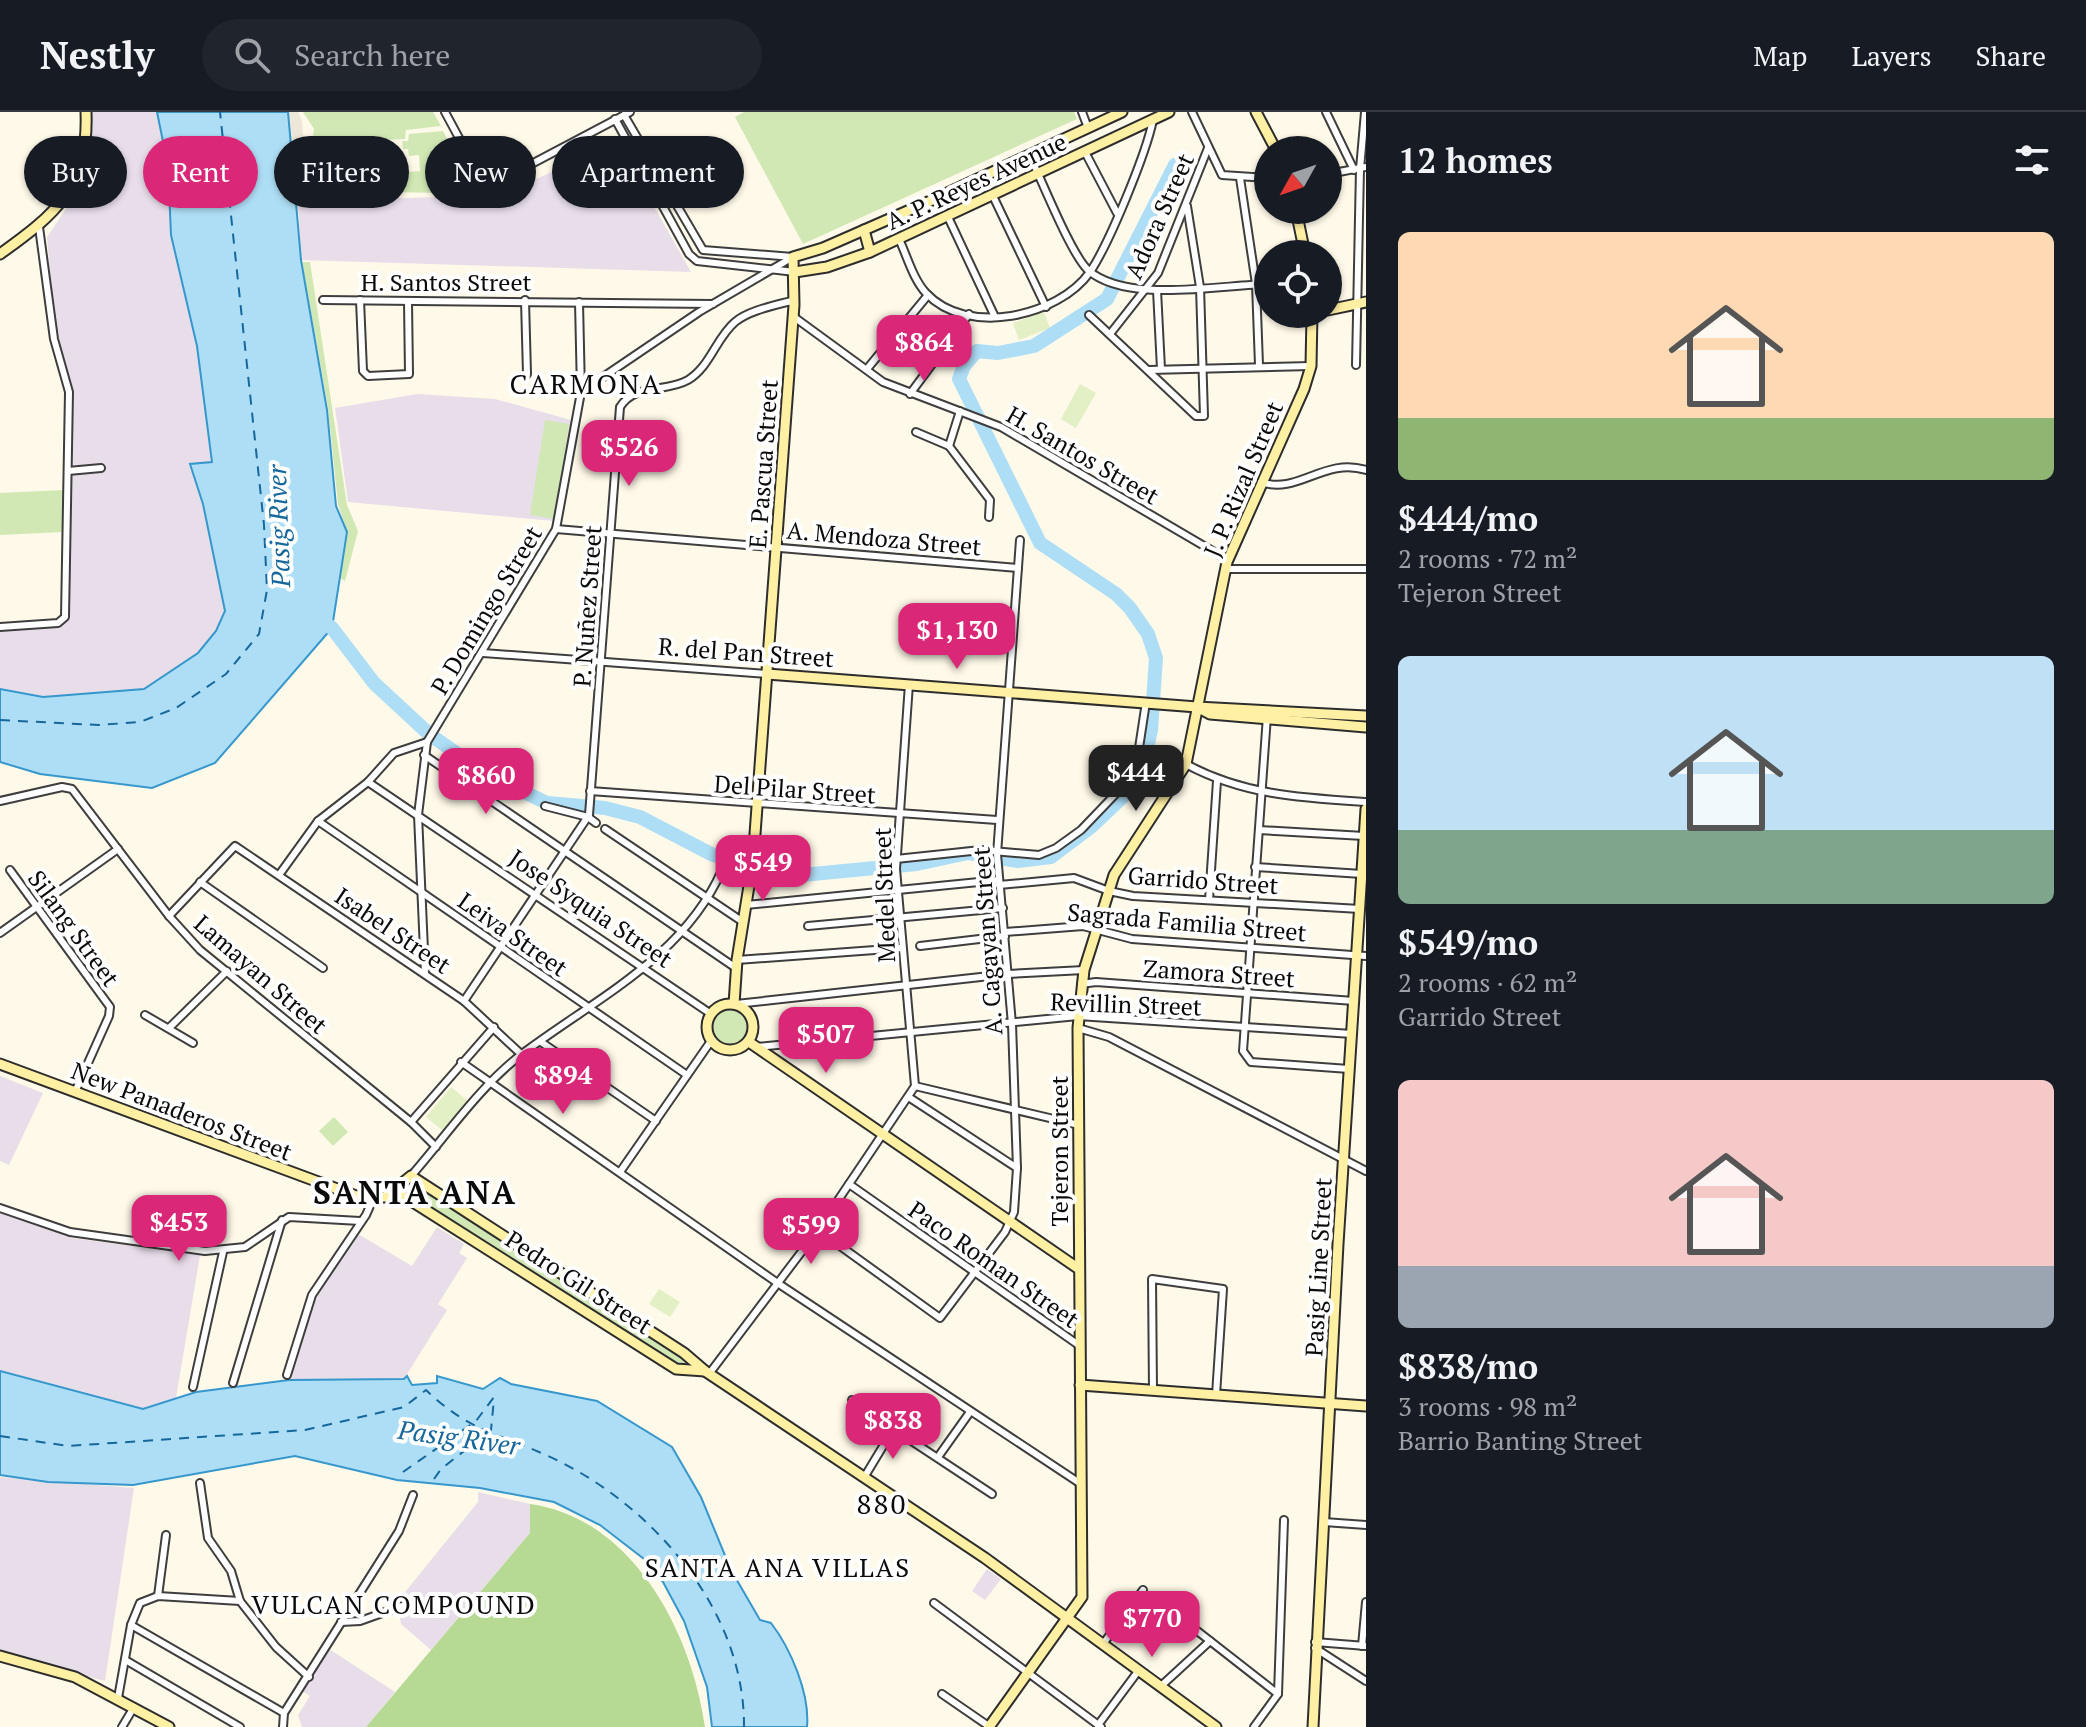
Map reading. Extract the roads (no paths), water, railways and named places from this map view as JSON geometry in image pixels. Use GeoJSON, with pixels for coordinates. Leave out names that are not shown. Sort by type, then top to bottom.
{"type":"FeatureCollection","features":[{"type":"Feature","properties":{"kind":"main road"},"geometry":{"type":"LineString","coordinates":[[0,254],[39,227],[69,193],[85,143],[86,112]]}},
{"type":"Feature","properties":{"kind":"main road","name":"A. P. Reyes Avenue"},"geometry":{"type":"LineString","coordinates":[[793,257],[823,248],[928,202],[1122,112]]}},
{"type":"Feature","properties":{"kind":"main road","name":"A. P. Reyes Avenue"},"geometry":{"type":"LineString","coordinates":[[795,272],[827,267],[870,252],[1169,112]]}},
{"type":"Feature","properties":{"kind":"main road"},"geometry":{"type":"LineString","coordinates":[[1256,112],[1269,136]]}},
{"type":"Feature","properties":{"kind":"main road"},"geometry":{"type":"LineString","coordinates":[[1046,148],[1055,166]]}},
{"type":"Feature","properties":{"kind":"main road"},"geometry":{"type":"LineString","coordinates":[[928,202],[937,222]]}},
{"type":"Feature","properties":{"kind":"main road"},"geometry":{"type":"LineString","coordinates":[[864,230],[870,252]]}},
{"type":"Feature","properties":{"kind":"main road"},"geometry":{"type":"LineString","coordinates":[[823,248],[827,267]]}},
{"type":"Feature","properties":{"kind":"main road","name":"E. Pascua Street"},"geometry":{"type":"LineString","coordinates":[[735,1004],[736,964],[753,861],[778,548],[794,303],[793,257]]}},
{"type":"Feature","properties":{"kind":"main road"},"geometry":{"type":"LineString","coordinates":[[1342,307],[1363,302]]}},
{"type":"Feature","properties":{"kind":"main road","name":"J. P. Rizal Street"},"geometry":{"type":"LineString","coordinates":[[1197,707],[1227,564],[1300,397],[1311,366],[1312,328]]}},
{"type":"Feature","properties":{"kind":"main road","name":"R. del Pan Street"},"geometry":{"type":"LineString","coordinates":[[767,674],[1150,702],[1197,707],[1210,714],[1268,713]]}},
{"type":"Feature","properties":{"kind":"main road","name":"Tejeron Street"},"geometry":{"type":"LineString","coordinates":[[989,1727],[1082,1597],[1078,1028],[1081,984],[1122,859],[1158,811],[1186,764],[1197,707]]}},
{"type":"Feature","properties":{"kind":"main road"},"geometry":{"type":"LineString","coordinates":[[1268,713],[1366,716]]}},
{"type":"Feature","properties":{"kind":"main road"},"geometry":{"type":"LineString","coordinates":[[1268,713],[1366,727]]}},
{"type":"Feature","properties":{"kind":"main road","name":"Pasig Line Street"},"geometry":{"type":"LineString","coordinates":[[1313,1727],[1315,1645],[1354,1001],[1362,956],[1360,909],[1366,809]]}},
{"type":"Feature","properties":{"kind":"main road"},"geometry":{"type":"LineString","coordinates":[[735,1004],[752,1019],[753,1044],[730,1051],[711,1041],[707,1026],[711,1014],[721,1005],[735,1004]]}},
{"type":"Feature","properties":{"kind":"main road"},"geometry":{"type":"LineString","coordinates":[[753,1044],[1079,1269]]}},
{"type":"Feature","properties":{"kind":"main road","name":"New Panaderos Street"},"geometry":{"type":"LineString","coordinates":[[0,1064],[310,1180],[373,1199]]}},
{"type":"Feature","properties":{"kind":"main road"},"geometry":{"type":"LineString","coordinates":[[373,1199],[394,1190],[411,1176]]}},
{"type":"Feature","properties":{"kind":"main road","name":"Pedro Gil Street"},"geometry":{"type":"LineString","coordinates":[[411,1176],[684,1353],[707,1372],[865,1476],[1069,1618],[1212,1726]]}},
{"type":"Feature","properties":{"kind":"main road","name":"Pedro Gil Street"},"geometry":{"type":"LineString","coordinates":[[394,1190],[676,1369],[707,1372]]}},
{"type":"Feature","properties":{"kind":"main road"},"geometry":{"type":"LineString","coordinates":[[1080,1385],[1366,1406]]}},
{"type":"Feature","properties":{"kind":"main road"},"geometry":{"type":"LineString","coordinates":[[0,1656],[75,1677],[167,1727]]}},
{"type":"Feature","properties":{"kind":"street"},"geometry":{"type":"LineString","coordinates":[[445,112],[486,188],[627,113],[639,136]]}},
{"type":"Feature","properties":{"kind":"street"},"geometry":{"type":"LineString","coordinates":[[1082,112],[1088,128]]}},
{"type":"Feature","properties":{"kind":"street"},"geometry":{"type":"LineString","coordinates":[[1192,112],[1222,175],[1254,178]]}},
{"type":"Feature","properties":{"kind":"street"},"geometry":{"type":"LineString","coordinates":[[1326,112],[1360,169]]}},
{"type":"Feature","properties":{"kind":"street"},"geometry":{"type":"LineString","coordinates":[[1356,365],[1363,302],[1360,169],[1365,112]]}},
{"type":"Feature","properties":{"kind":"street"},"geometry":{"type":"LineString","coordinates":[[615,119],[624,136]]}},
{"type":"Feature","properties":{"kind":"street"},"geometry":{"type":"LineString","coordinates":[[899,239],[928,295],[969,314],[995,317],[1022,315],[1046,307],[1060,299],[1090,272],[1154,119]]}},
{"type":"Feature","properties":{"kind":"street","name":"Adora Street"},"geometry":{"type":"LineString","coordinates":[[1110,334],[1148,289],[1187,206],[1208,148]]}},
{"type":"Feature","properties":{"kind":"street"},"geometry":{"type":"LineString","coordinates":[[1085,152],[1117,213]]}},
{"type":"Feature","properties":{"kind":"street"},"geometry":{"type":"LineString","coordinates":[[1030,156],[1090,272],[1112,283],[1157,290],[1254,284]]}},
{"type":"Feature","properties":{"kind":"street"},"geometry":{"type":"LineString","coordinates":[[1240,178],[1254,271]]}},
{"type":"Feature","properties":{"kind":"street"},"geometry":{"type":"LineString","coordinates":[[993,196],[1046,307]]}},
{"type":"Feature","properties":{"kind":"street"},"geometry":{"type":"LineString","coordinates":[[1089,315],[1196,416],[1201,418],[1207,412],[1200,287],[1187,206]]}},
{"type":"Feature","properties":{"kind":"street"},"geometry":{"type":"LineString","coordinates":[[668,208],[665,210],[689,254],[697,261],[795,272]]}},
{"type":"Feature","properties":{"kind":"street"},"geometry":{"type":"LineString","coordinates":[[677,208],[703,250],[793,257]]}},
{"type":"Feature","properties":{"kind":"street"},"geometry":{"type":"LineString","coordinates":[[948,217],[995,317]]}},
{"type":"Feature","properties":{"kind":"street"},"geometry":{"type":"LineString","coordinates":[[0,627],[58,623],[65,617],[69,392],[54,339],[39,227]]}},
{"type":"Feature","properties":{"kind":"street"},"geometry":{"type":"LineString","coordinates":[[581,392],[713,304],[793,257]]}},
{"type":"Feature","properties":{"kind":"street"},"geometry":{"type":"LineString","coordinates":[[1157,290],[1161,369]]}},
{"type":"Feature","properties":{"kind":"street"},"geometry":{"type":"LineString","coordinates":[[867,369],[928,295]]}},
{"type":"Feature","properties":{"kind":"street","name":"H. Santos Street"},"geometry":{"type":"LineString","coordinates":[[323,300],[713,304]]}},
{"type":"Feature","properties":{"kind":"street"},"geometry":{"type":"LineString","coordinates":[[360,300],[365,374],[409,374],[408,302]]}},
{"type":"Feature","properties":{"kind":"street"},"geometry":{"type":"LineString","coordinates":[[525,300],[527,374]]}},
{"type":"Feature","properties":{"kind":"street","name":"P. Domingo Street"},"geometry":{"type":"LineString","coordinates":[[425,973],[418,815],[424,755],[429,738],[556,529],[581,392],[579,302]]}},
{"type":"Feature","properties":{"kind":"street","name":"P. Nuñez Street"},"geometry":{"type":"LineString","coordinates":[[588,816],[620,407],[625,399],[640,391],[687,381],[701,368],[735,322],[794,303]]}},
{"type":"Feature","properties":{"kind":"street"},"geometry":{"type":"LineString","coordinates":[[910,394],[969,314]]}},
{"type":"Feature","properties":{"kind":"street","name":"H. Santos Street"},"geometry":{"type":"LineString","coordinates":[[793,317],[883,382],[980,418],[1227,564],[1366,569]]}},
{"type":"Feature","properties":{"kind":"street"},"geometry":{"type":"LineString","coordinates":[[1258,328],[1259,365]]}},
{"type":"Feature","properties":{"kind":"street"},"geometry":{"type":"LineString","coordinates":[[1149,370],[1311,366]]}},
{"type":"Feature","properties":{"kind":"street"},"geometry":{"type":"LineString","coordinates":[[949,446],[960,411]]}},
{"type":"Feature","properties":{"kind":"street"},"geometry":{"type":"LineString","coordinates":[[916,432],[949,446],[990,500],[989,517]]}},
{"type":"Feature","properties":{"kind":"street"},"geometry":{"type":"LineString","coordinates":[[1261,482],[1275,487],[1285,486],[1326,468],[1353,466],[1366,470]]}},
{"type":"Feature","properties":{"kind":"street"},"geometry":{"type":"LineString","coordinates":[[68,471],[101,468]]}},
{"type":"Feature","properties":{"kind":"street","name":"A. Mendoza Street"},"geometry":{"type":"LineString","coordinates":[[556,529],[1018,568]]}},
{"type":"Feature","properties":{"kind":"street","name":"A. Cagayan Street"},"geometry":{"type":"LineString","coordinates":[[818,1230],[942,1318],[1011,1222],[1017,1168],[1016,1111],[1003,908],[996,863],[1020,540]]}},
{"type":"Feature","properties":{"kind":"street","name":"R. del Pan Street"},"geometry":{"type":"LineString","coordinates":[[483,653],[767,674]]}},
{"type":"Feature","properties":{"kind":"street","name":"Medel Street"},"geometry":{"type":"LineString","coordinates":[[707,1372],[779,1284],[885,1136],[915,1086],[913,1034],[902,948],[896,863],[909,684]]}},
{"type":"Feature","properties":{"kind":"street"},"geometry":{"type":"LineString","coordinates":[[896,863],[981,850],[1039,855],[1056,848],[1092,819],[1127,782],[1137,761],[1150,702]]}},
{"type":"Feature","properties":{"kind":"street"},"geometry":{"type":"LineString","coordinates":[[1268,713],[1243,1051],[1251,1062],[1350,1069]]}},
{"type":"Feature","properties":{"kind":"street"},"geometry":{"type":"LineString","coordinates":[[279,875],[318,821],[368,782],[394,753],[429,738]]}},
{"type":"Feature","properties":{"kind":"street"},"geometry":{"type":"LineString","coordinates":[[424,755],[683,933],[736,964],[902,948]]}},
{"type":"Feature","properties":{"kind":"street"},"geometry":{"type":"LineString","coordinates":[[1186,764],[1217,781],[1262,793],[1366,802]]}},
{"type":"Feature","properties":{"kind":"street"},"geometry":{"type":"LineString","coordinates":[[1209,900],[1217,781]]}},
{"type":"Feature","properties":{"kind":"street","name":"Jose Syquia Street"},"geometry":{"type":"LineString","coordinates":[[368,782],[711,1014]]}},
{"type":"Feature","properties":{"kind":"street","name":"Lamayan Street"},"geometry":{"type":"LineString","coordinates":[[0,801],[62,787],[72,789],[169,916],[200,950],[411,1122],[436,1147]]}},
{"type":"Feature","properties":{"kind":"street","name":"Del Pilar Street"},"geometry":{"type":"LineString","coordinates":[[590,791],[997,820]]}},
{"type":"Feature","properties":{"kind":"street"},"geometry":{"type":"LineString","coordinates":[[545,806],[588,816],[596,823]]}},
{"type":"Feature","properties":{"kind":"street"},"geometry":{"type":"LineString","coordinates":[[464,1001],[502,949],[588,816]]}},
{"type":"Feature","properties":{"kind":"street","name":"Leiva Street"},"geometry":{"type":"LineString","coordinates":[[318,821],[687,1075]]}},
{"type":"Feature","properties":{"kind":"street"},"geometry":{"type":"LineString","coordinates":[[605,829],[743,922]]}},
{"type":"Feature","properties":{"kind":"street"},"geometry":{"type":"LineString","coordinates":[[1259,830],[1364,836]]}},
{"type":"Feature","properties":{"kind":"street","name":"Isabel Street"},"geometry":{"type":"LineString","coordinates":[[200,882],[235,846],[464,1001],[522,1055]]}},
{"type":"Feature","properties":{"kind":"street"},"geometry":{"type":"LineString","coordinates":[[0,933],[118,849]]}},
{"type":"Feature","properties":{"kind":"street"},"geometry":{"type":"LineString","coordinates":[[1255,867],[1362,874]]}},
{"type":"Feature","properties":{"kind":"street","name":"Silang Street"},"geometry":{"type":"LineString","coordinates":[[10,870],[110,1007],[109,1016],[75,1092]]}},
{"type":"Feature","properties":{"kind":"street"},"geometry":{"type":"LineString","coordinates":[[411,1176],[489,1084],[522,1055],[589,1009],[683,933],[708,901],[722,870]]}},
{"type":"Feature","properties":{"kind":"street","name":"Garrido Street"},"geometry":{"type":"LineString","coordinates":[[746,905],[897,888],[1074,878],[1109,891],[1360,909]]}},
{"type":"Feature","properties":{"kind":"street"},"geometry":{"type":"LineString","coordinates":[[169,916],[200,882],[323,968]]}},
{"type":"Feature","properties":{"kind":"street"},"geometry":{"type":"LineString","coordinates":[[808,926],[1003,908]]}},
{"type":"Feature","properties":{"kind":"street","name":"Sagrada Familia Street"},"geometry":{"type":"LineString","coordinates":[[920,946],[1083,926],[1132,939],[1362,956]]}},
{"type":"Feature","properties":{"kind":"street"},"geometry":{"type":"LineString","coordinates":[[735,1004],[1008,974],[1084,970]]}},
{"type":"Feature","properties":{"kind":"street"},"geometry":{"type":"LineString","coordinates":[[169,1028],[227,971]]}},
{"type":"Feature","properties":{"kind":"street","name":"Zamora Street"},"geometry":{"type":"LineString","coordinates":[[1081,984],[1096,982],[1354,1001]]}},
{"type":"Feature","properties":{"kind":"street"},"geometry":{"type":"LineString","coordinates":[[145,1015],[193,1043]]}},
{"type":"Feature","properties":{"kind":"street","name":"Revillin Street"},"geometry":{"type":"LineString","coordinates":[[753,1044],[913,1034],[1078,1016],[1352,1034]]}},
{"type":"Feature","properties":{"kind":"street"},"geometry":{"type":"LineString","coordinates":[[411,1122],[494,1027]]}},
{"type":"Feature","properties":{"kind":"street"},"geometry":{"type":"LineString","coordinates":[[1078,1028],[1109,1037],[1366,1171]]}},
{"type":"Feature","properties":{"kind":"street"},"geometry":{"type":"LineString","coordinates":[[620,1172],[711,1041]]}},
{"type":"Feature","properties":{"kind":"street"},"geometry":{"type":"LineString","coordinates":[[541,1042],[656,1121]]}},
{"type":"Feature","properties":{"kind":"street"},"geometry":{"type":"LineString","coordinates":[[461,1062],[779,1284],[1081,1484]]}},
{"type":"Feature","properties":{"kind":"street"},"geometry":{"type":"LineString","coordinates":[[915,1086],[1080,1126]]}},
{"type":"Feature","properties":{"kind":"street"},"geometry":{"type":"LineString","coordinates":[[910,1098],[1017,1168]]}},
{"type":"Feature","properties":{"kind":"street","name":"Paco Roman Street"},"geometry":{"type":"LineString","coordinates":[[849,1184],[1080,1346]]}},
{"type":"Feature","properties":{"kind":"street"},"geometry":{"type":"LineString","coordinates":[[287,1375],[312,1295],[373,1199]]}},
{"type":"Feature","properties":{"kind":"street"},"geometry":{"type":"LineString","coordinates":[[0,1208],[70,1232],[223,1252],[245,1247],[282,1220],[302,1216],[360,1221]]}},
{"type":"Feature","properties":{"kind":"street"},"geometry":{"type":"LineString","coordinates":[[233,1383],[282,1220]]}},
{"type":"Feature","properties":{"kind":"street"},"geometry":{"type":"LineString","coordinates":[[193,1387],[223,1252]]}},
{"type":"Feature","properties":{"kind":"street"},"geometry":{"type":"LineString","coordinates":[[1153,1391],[1152,1279],[1223,1289],[1216,1395]]}},
{"type":"Feature","properties":{"kind":"street"},"geometry":{"type":"LineString","coordinates":[[852,1400],[894,1418],[895,1430],[865,1476]]}},
{"type":"Feature","properties":{"kind":"street"},"geometry":{"type":"LineString","coordinates":[[938,1457],[970,1412]]}},
{"type":"Feature","properties":{"kind":"street"},"geometry":{"type":"LineString","coordinates":[[895,1430],[992,1494]]}},
{"type":"Feature","properties":{"kind":"street"},"geometry":{"type":"LineString","coordinates":[[200,1483],[208,1538],[231,1571],[240,1601],[276,1647],[309,1677]]}},
{"type":"Feature","properties":{"kind":"street"},"geometry":{"type":"LineString","coordinates":[[283,1727],[284,1713],[399,1531],[413,1495]]}},
{"type":"Feature","properties":{"kind":"street"},"geometry":{"type":"LineString","coordinates":[[1254,1727],[1278,1694],[1284,1520]]}},
{"type":"Feature","properties":{"kind":"street"},"geometry":{"type":"LineString","coordinates":[[1324,1522],[1366,1525]]}},
{"type":"Feature","properties":{"kind":"street"},"geometry":{"type":"LineString","coordinates":[[158,1596],[166,1535]]}},
{"type":"Feature","properties":{"kind":"street"},"geometry":{"type":"LineString","coordinates":[[1103,1644],[1143,1590]]}},
{"type":"Feature","properties":{"kind":"street"},"geometry":{"type":"LineString","coordinates":[[118,1698],[136,1606],[158,1596],[240,1601]]}},
{"type":"Feature","properties":{"kind":"street"},"geometry":{"type":"LineString","coordinates":[[1315,1645],[1364,1646],[1366,1602]]}},
{"type":"Feature","properties":{"kind":"street"},"geometry":{"type":"LineString","coordinates":[[934,1603],[1099,1726],[1139,1670]]}},
{"type":"Feature","properties":{"kind":"street"},"geometry":{"type":"LineString","coordinates":[[1164,1605],[1278,1694]]}},
{"type":"Feature","properties":{"kind":"street"},"geometry":{"type":"LineString","coordinates":[[341,1622],[368,1619],[402,1606]]}},
{"type":"Feature","properties":{"kind":"street"},"geometry":{"type":"LineString","coordinates":[[131,1625],[284,1713]]}},
{"type":"Feature","properties":{"kind":"street"},"geometry":{"type":"LineString","coordinates":[[1161,1686],[1210,1641]]}},
{"type":"Feature","properties":{"kind":"street"},"geometry":{"type":"LineString","coordinates":[[1315,1645],[1366,1681]]}},
{"type":"Feature","properties":{"kind":"street"},"geometry":{"type":"LineString","coordinates":[[127,1661],[240,1727]]}},
{"type":"Feature","properties":{"kind":"street"},"geometry":{"type":"LineString","coordinates":[[942,1694],[989,1727]]}},
{"type":"Feature","properties":{"kind":"street"},"geometry":{"type":"LineString","coordinates":[[122,1727],[134,1707]]}},
{"type":"Feature","properties":{"kind":"water","name":"Pasig River"},"geometry":{"type":"Polygon","coordinates":[[[157,112],[288,112],[290,136],[274,136],[274,208],[296,208],[301,260],[327,410],[336,506],[347,532],[332,628],[215,763],[152,788],[40,774],[0,762],[0,689],[43,697],[144,689],[198,653],[216,631],[225,611],[203,504],[190,464],[212,462],[197,346],[171,235],[170,208],[258,208],[258,136],[162,136],[157,112]]]}},
{"type":"Feature","properties":{"kind":"water","name":"Pasig River"},"geometry":{"type":"Polygon","coordinates":[[[0,1371],[143,1409],[196,1392],[289,1380],[404,1379],[407,1376],[412,1385],[437,1383],[437,1376],[483,1389],[500,1378],[511,1384],[597,1401],[672,1447],[701,1497],[731,1570],[760,1620],[771,1623],[792,1659],[802,1686],[807,1727],[712,1727],[707,1687],[684,1621],[663,1582],[644,1559],[600,1525],[554,1502],[480,1488],[397,1480],[295,1456],[133,1485],[48,1482],[0,1475],[0,1371]]]}},
{"type":"Feature","properties":{"kind":"waterway"},"geometry":{"type":"LineString","coordinates":[[318,618],[332,628],[374,683],[429,734],[486,774],[547,803],[605,808],[640,817],[713,855],[802,875],[917,864],[968,853],[1018,861],[1051,857],[1091,827],[1129,791],[1144,762],[1151,730],[1156,658],[1148,634],[1116,594],[1040,543],[959,379],[964,366],[977,351],[998,353],[1034,346],[1107,299],[1175,165]]}},
{"type":"Feature","properties":{"kind":"district","name":"CARMONA"},"geometry":{"type":"Point","coordinates":[586,383]}},
{"type":"Feature","properties":{"kind":"district","name":"SANTA ANA"},"geometry":{"type":"Point","coordinates":[415,1192]}},
{"type":"Feature","properties":{"kind":"district","name":"880"},"geometry":{"type":"Point","coordinates":[882,1503]}},
{"type":"Feature","properties":{"kind":"district","name":"SANTA ANA VILLAS"},"geometry":{"type":"Point","coordinates":[778,1567]}},
{"type":"Feature","properties":{"kind":"district","name":"VULCAN COMPOUND"},"geometry":{"type":"Point","coordinates":[394,1604]}}]}
